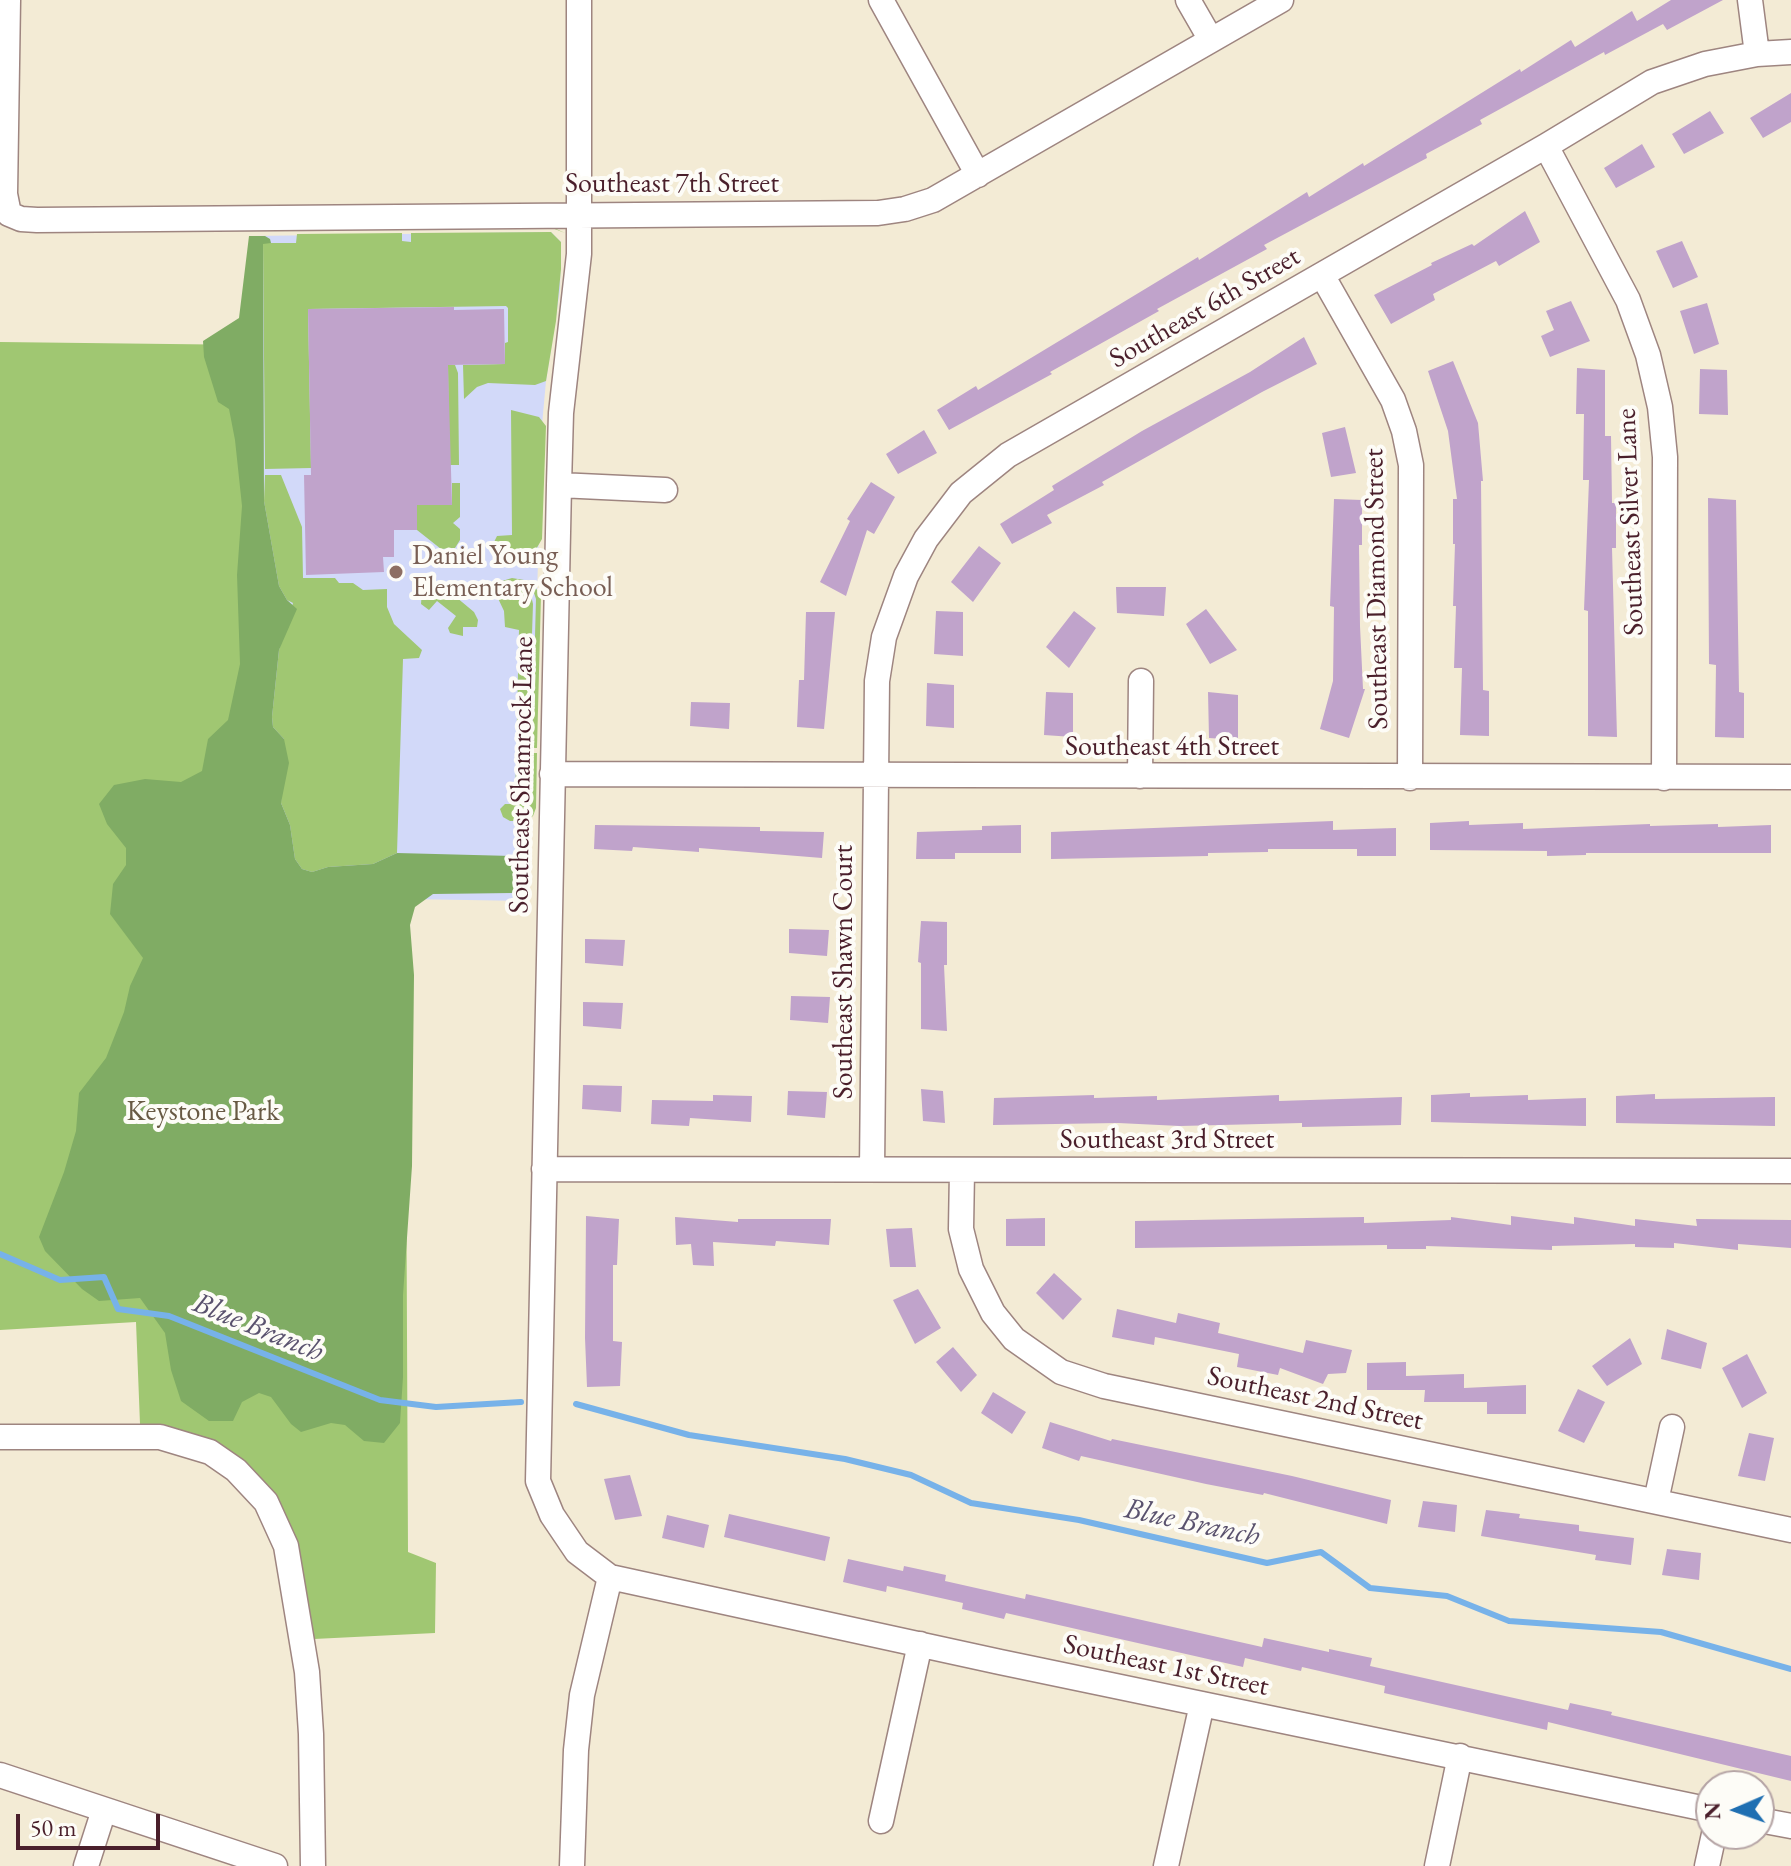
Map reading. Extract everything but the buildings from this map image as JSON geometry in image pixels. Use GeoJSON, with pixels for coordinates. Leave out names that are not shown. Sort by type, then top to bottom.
{"type":"FeatureCollection","features":[{"type":"Feature","properties":{"kind":"street","name":"Southeast 7th Street"},"geometry":{"type":"LineString","coordinates":[[8,0],[5,194],[9,214],[37,220],[878,213],[905,209],[933,200],[978,175],[1281,0]]}},
{"type":"Feature","properties":{"kind":"street","name":"Southeast Shamrock Lane"},"geometry":{"type":"LineString","coordinates":[[579,0],[579,254],[561,413],[538,1481],[552,1515],[577,1552],[610,1577]]}},
{"type":"Feature","properties":{"kind":"street"},"geometry":{"type":"LineString","coordinates":[[881,0],[978,175]]}},
{"type":"Feature","properties":{"kind":"street"},"geometry":{"type":"LineString","coordinates":[[1188,0],[1211,40]]}},
{"type":"Feature","properties":{"kind":"street"},"geometry":{"type":"LineString","coordinates":[[1750,0],[1757,54]]}},
{"type":"Feature","properties":{"kind":"street","name":"Southeast 6th Street"},"geometry":{"type":"LineString","coordinates":[[875,777],[877,681],[884,637],[906,576],[926,539],[961,493],[1008,455],[1652,82],[1705,64],[1757,54],[1791,52]]}},
{"type":"Feature","properties":{"kind":"street","name":"Southeast Silver Lane"},"geometry":{"type":"LineString","coordinates":[[1546,146],[1628,300],[1648,355],[1660,407],[1665,457],[1664,778]]}},
{"type":"Feature","properties":{"kind":"street","name":"Southeast Diamond Street"},"geometry":{"type":"LineString","coordinates":[[1322,275],[1393,400],[1411,465],[1410,778]]}},
{"type":"Feature","properties":{"kind":"street"},"geometry":{"type":"LineString","coordinates":[[559,485],[665,490]]}},
{"type":"Feature","properties":{"kind":"street"},"geometry":{"type":"LineString","coordinates":[[1140,776],[1141,681]]}},
{"type":"Feature","properties":{"kind":"street","name":"Southeast 4th Street"},"geometry":{"type":"LineString","coordinates":[[552,774],[1791,777]]}},
{"type":"Feature","properties":{"kind":"street","name":"Southeast Shawn Court"},"geometry":{"type":"LineString","coordinates":[[872,1169],[875,777]]}},
{"type":"Feature","properties":{"kind":"street","name":"Southeast 3rd Street"},"geometry":{"type":"LineString","coordinates":[[544,1169],[1791,1171]]}},
{"type":"Feature","properties":{"kind":"street","name":"Southeast 2nd Street"},"geometry":{"type":"LineString","coordinates":[[962,1171],[961,1229],[971,1269],[993,1313],[1014,1339],[1061,1372],[1104,1386],[1791,1530]]}},
{"type":"Feature","properties":{"kind":"street"},"geometry":{"type":"LineString","coordinates":[[1656,1501],[1672,1427]]}},
{"type":"Feature","properties":{"kind":"street"},"geometry":{"type":"LineString","coordinates":[[0,1437],[160,1437],[210,1452],[236,1470],[266,1502],[286,1546],[307,1672],[313,1866]]}},
{"type":"Feature","properties":{"kind":"street"},"geometry":{"type":"LineString","coordinates":[[572,1866],[576,1750],[582,1695],[610,1577]]}},
{"type":"Feature","properties":{"kind":"street","name":"Southeast 1st Street"},"geometry":{"type":"LineString","coordinates":[[610,1577],[1695,1807]]}},
{"type":"Feature","properties":{"kind":"street"},"geometry":{"type":"LineString","coordinates":[[881,1821],[920,1644]]}},
{"type":"Feature","properties":{"kind":"street"},"geometry":{"type":"LineString","coordinates":[[1166,1866],[1202,1704]]}},
{"type":"Feature","properties":{"kind":"street"},"geometry":{"type":"LineString","coordinates":[[1437,1866],[1460,1756]]}},
{"type":"Feature","properties":{"kind":"street"},"geometry":{"type":"LineString","coordinates":[[0,1775],[275,1866]]}},
{"type":"Feature","properties":{"kind":"street"},"geometry":{"type":"LineString","coordinates":[[86,1866],[104,1810]]}},
{"type":"Feature","properties":{"kind":"shaded area","name":"Daniel Young Elementary School"},"geometry":{"type":"Polygon","coordinates":[[[551,232],[561,242],[560,290],[542,425],[528,901],[405,899],[255,902],[253,236],[551,232]]]}},
{"type":"Feature","properties":{"kind":"green space"},"geometry":{"type":"Polygon","coordinates":[[[552,227],[565,233],[552,228],[270,230],[552,227]]]}},
{"type":"Feature","properties":{"kind":"green space"},"geometry":{"type":"Polygon","coordinates":[[[551,232],[561,242],[561,269],[546,381],[535,385],[488,383],[477,387],[464,399],[463,365],[505,364],[505,343],[508,342],[506,306],[308,309],[311,468],[265,469],[263,243],[296,243],[297,234],[402,233],[402,241],[411,242],[411,233],[551,232]]]}},
{"type":"Feature","properties":{"kind":"green space"},"geometry":{"type":"Polygon","coordinates":[[[249,236],[265,236],[271,243],[263,244],[264,501],[279,586],[297,609],[279,650],[272,717],[273,727],[284,739],[289,763],[281,803],[290,825],[295,859],[302,869],[312,872],[328,867],[373,864],[397,853],[512,856],[518,886],[512,893],[433,894],[415,907],[410,925],[414,975],[412,1166],[403,1295],[403,1377],[400,1423],[384,1443],[364,1441],[345,1425],[331,1423],[301,1432],[271,1397],[259,1393],[242,1402],[233,1421],[209,1421],[181,1401],[171,1370],[165,1333],[140,1298],[99,1301],[82,1289],[45,1251],[39,1237],[76,1131],[79,1093],[106,1058],[124,1012],[130,986],[143,958],[110,914],[113,884],[126,865],[126,848],[107,824],[99,804],[114,785],[145,779],[181,782],[202,771],[208,739],[228,720],[240,664],[237,575],[242,506],[235,440],[229,409],[218,402],[204,357],[203,341],[239,318],[249,236]]]}},
{"type":"Feature","properties":{"kind":"green space","name":"Keystone Park"},"geometry":{"type":"Polygon","coordinates":[[[0,342],[254,345],[255,901],[405,899],[408,1552],[436,1563],[435,1633],[314,1639],[276,1503],[165,1426],[140,1424],[136,1322],[0,1330],[0,342]]]}},
{"type":"Feature","properties":{"kind":"green space"},"geometry":{"type":"Polygon","coordinates":[[[448,365],[455,365],[458,373],[459,465],[449,465],[448,365]]]}},
{"type":"Feature","properties":{"kind":"green space"},"geometry":{"type":"Polygon","coordinates":[[[511,410],[539,417],[546,426],[542,539],[535,551],[519,556],[502,553],[494,542],[497,536],[512,535],[511,410]]]}},
{"type":"Feature","properties":{"kind":"green space"},"geometry":{"type":"Polygon","coordinates":[[[265,475],[281,475],[302,527],[303,578],[335,578],[339,583],[353,583],[363,590],[387,589],[387,607],[394,624],[422,650],[419,658],[403,659],[397,853],[373,864],[328,867],[312,872],[302,869],[295,859],[290,825],[281,803],[284,739],[273,727],[272,717],[279,650],[293,603],[287,600],[279,586],[264,501],[265,475]]]}},
{"type":"Feature","properties":{"kind":"green space"},"geometry":{"type":"Polygon","coordinates":[[[452,483],[460,483],[460,517],[453,523],[460,529],[460,540],[455,548],[441,549],[417,530],[417,505],[452,505],[452,483]]]}},
{"type":"Feature","properties":{"kind":"green space"},"geometry":{"type":"Polygon","coordinates":[[[512,578],[530,581],[541,595],[537,748],[532,748],[536,599],[527,585],[502,581],[512,578]]]}},
{"type":"Feature","properties":{"kind":"green space"},"geometry":{"type":"Polygon","coordinates":[[[431,583],[444,587],[474,612],[477,627],[463,627],[463,636],[450,633],[448,628],[456,616],[437,601],[429,610],[421,604],[422,590],[431,583]]]}},
{"type":"Feature","properties":{"kind":"green space"},"geometry":{"type":"Polygon","coordinates":[[[518,586],[530,591],[533,604],[528,753],[537,753],[536,808],[533,816],[525,821],[510,821],[503,817],[500,809],[505,804],[515,804],[519,630],[505,627],[504,611],[495,592],[496,587],[518,586]]]}},
{"type":"Feature","properties":{"kind":"waterway","name":"Blue Branch"},"geometry":{"type":"LineString","coordinates":[[0,1254],[60,1280],[104,1277],[118,1309],[169,1316],[380,1400],[436,1407],[521,1402]]}},
{"type":"Feature","properties":{"kind":"waterway","name":"Blue Branch"},"geometry":{"type":"LineString","coordinates":[[576,1404],[689,1435],[845,1459],[911,1475],[971,1503],[1079,1520],[1267,1563],[1321,1552],[1370,1588],[1447,1596],[1509,1621],[1661,1632],[1791,1669]]}},
{"type":"Feature","properties":{"kind":"place","name":"Daniel Young Elementary School"},"geometry":{"type":"Point","coordinates":[396,572]}}]}
